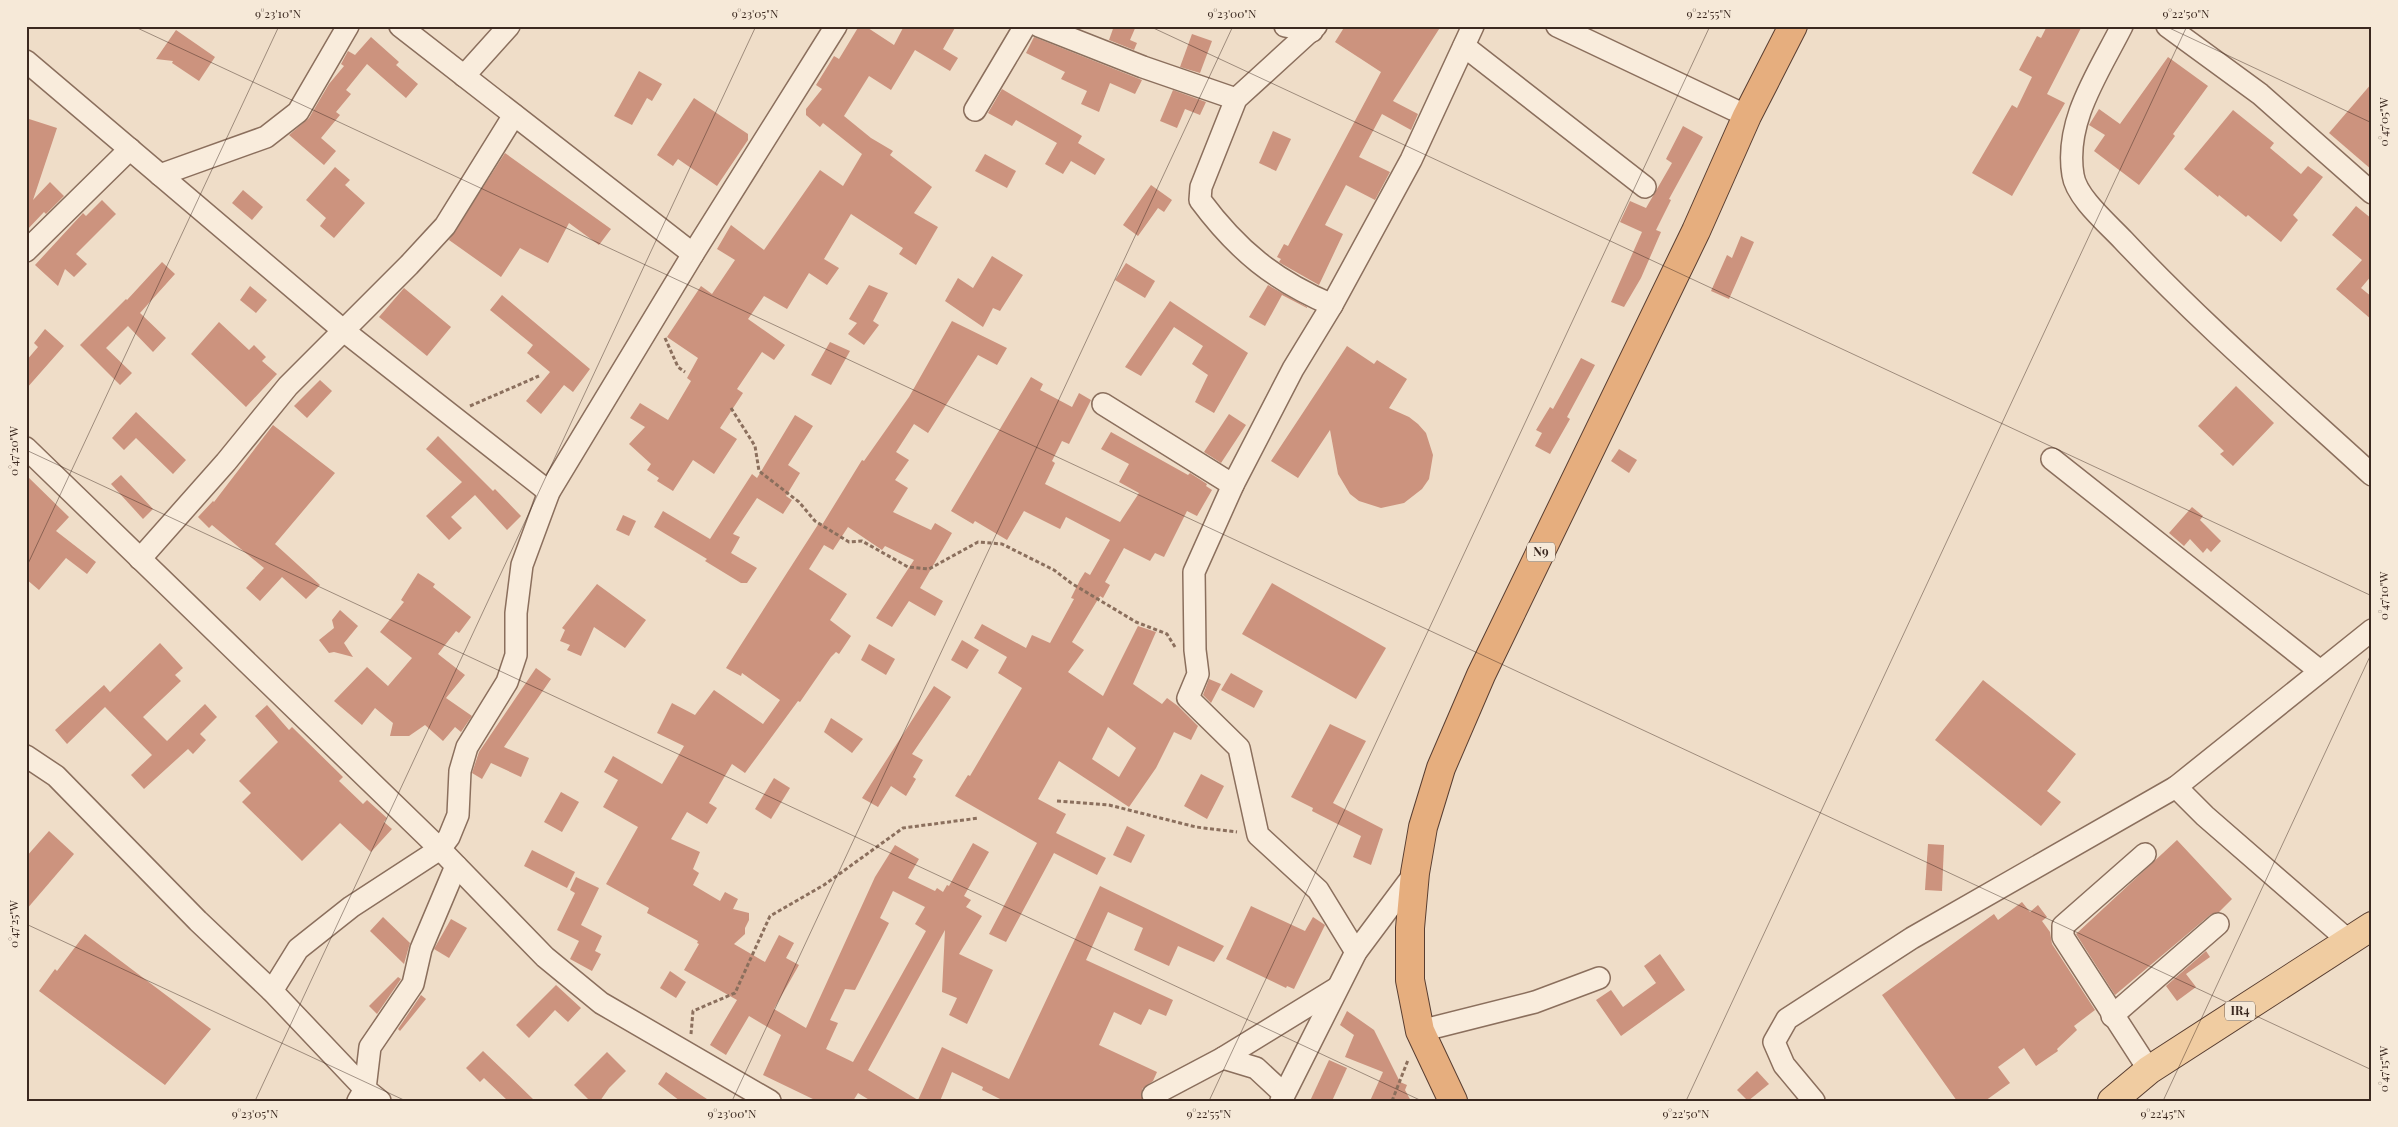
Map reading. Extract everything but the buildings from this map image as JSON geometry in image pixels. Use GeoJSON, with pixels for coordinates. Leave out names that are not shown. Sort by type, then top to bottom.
{"type":"FeatureCollection","features":[{"type":"Feature","properties":{"kind":"highway","name":"N9"},"geometry":{"type":"LineString","coordinates":[[1453,1101],[1420,1031],[1410,980],[1410,928],[1415,874],[1423,827],[1441,768],[1482,675],[1696,231],[1747,116],[1793,26]]}},
{"type":"Feature","properties":{"kind":"main road","name":"IR4"},"geometry":{"type":"LineString","coordinates":[[2133,1089],[2372,926]]}},
{"type":"Feature","properties":{"kind":"street"},"geometry":{"type":"LineString","coordinates":[[160,176],[266,137],[298,112],[348,26]]}},
{"type":"Feature","properties":{"kind":"street"},"geometry":{"type":"LineString","coordinates":[[400,26],[693,254]]}},
{"type":"Feature","properties":{"kind":"street"},"geometry":{"type":"LineString","coordinates":[[464,76],[509,26]]}},
{"type":"Feature","properties":{"kind":"street"},"geometry":{"type":"LineString","coordinates":[[272,991],[298,949],[351,908],[440,849],[449,837],[458,815],[460,771],[467,747],[507,682],[516,655],[516,613],[522,565],[549,492],[693,254],[836,26]]}},
{"type":"Feature","properties":{"kind":"street"},"geometry":{"type":"LineString","coordinates":[[975,110],[1025,26]]}},
{"type":"Feature","properties":{"kind":"street"},"geometry":{"type":"LineString","coordinates":[[1039,26],[1143,67],[1236,99]]}},
{"type":"Feature","properties":{"kind":"street"},"geometry":{"type":"LineString","coordinates":[[1285,26],[1314,28]]}},
{"type":"Feature","properties":{"kind":"street"},"geometry":{"type":"LineString","coordinates":[[1356,952],[1318,890],[1258,835],[1239,748],[1188,698],[1198,674],[1195,650],[1194,572],[1233,485],[1293,369],[1332,305],[1411,160],[1473,26]]}},
{"type":"Feature","properties":{"kind":"street"},"geometry":{"type":"LineString","coordinates":[[1557,26],[1747,116]]}},
{"type":"Feature","properties":{"kind":"street"},"geometry":{"type":"LineString","coordinates":[[2122,26],[2075,121],[2071,147],[2073,177],[2087,202],[2169,288],[2372,474]]}},
{"type":"Feature","properties":{"kind":"street"},"geometry":{"type":"LineString","coordinates":[[2167,26],[2260,94],[2372,193]]}},
{"type":"Feature","properties":{"kind":"street"},"geometry":{"type":"LineString","coordinates":[[1314,28],[1236,99],[1201,187],[1200,200],[1249,256],[1289,284],[1332,305]]}},
{"type":"Feature","properties":{"kind":"street"},"geometry":{"type":"LineString","coordinates":[[1464,46],[1645,188]]}},
{"type":"Feature","properties":{"kind":"street"},"geometry":{"type":"LineString","coordinates":[[26,61],[344,331],[549,492]]}},
{"type":"Feature","properties":{"kind":"street"},"geometry":{"type":"LineString","coordinates":[[140,559],[226,462],[288,386],[445,226],[514,115]]}},
{"type":"Feature","properties":{"kind":"street"},"geometry":{"type":"LineString","coordinates":[[26,251],[130,150]]}},
{"type":"Feature","properties":{"kind":"street"},"geometry":{"type":"LineString","coordinates":[[1103,404],[1233,485]]}},
{"type":"Feature","properties":{"kind":"street"},"geometry":{"type":"LineString","coordinates":[[26,448],[440,849],[545,957],[601,1003],[770,1101]]}},
{"type":"Feature","properties":{"kind":"street"},"geometry":{"type":"LineString","coordinates":[[2052,459],[2320,671]]}},
{"type":"Feature","properties":{"kind":"street"},"geometry":{"type":"LineString","coordinates":[[1814,1101],[1784,1066],[1774,1042],[1787,1019],[1912,938],[2176,786],[2372,630]]}},
{"type":"Feature","properties":{"kind":"street"},"geometry":{"type":"LineString","coordinates":[[26,756],[56,776],[198,921],[272,991],[368,1097]]}},
{"type":"Feature","properties":{"kind":"street"},"geometry":{"type":"LineString","coordinates":[[2176,786],[2205,816],[2349,941]]}},
{"type":"Feature","properties":{"kind":"street"},"geometry":{"type":"LineString","coordinates":[[2133,1089],[2112,1016],[2063,937],[2063,926],[2145,854]]}},
{"type":"Feature","properties":{"kind":"street"},"geometry":{"type":"LineString","coordinates":[[368,1097],[370,1047],[413,984],[421,949],[456,866]]}},
{"type":"Feature","properties":{"kind":"street"},"geometry":{"type":"LineString","coordinates":[[1223,1058],[1256,1068],[1283,1097],[1356,952],[1415,874]]}},
{"type":"Feature","properties":{"kind":"street"},"geometry":{"type":"LineString","coordinates":[[2112,1016],[2218,924]]}},
{"type":"Feature","properties":{"kind":"street"},"geometry":{"type":"LineString","coordinates":[[1420,1031],[1535,1002],[1598,978]]}},
{"type":"Feature","properties":{"kind":"street"},"geometry":{"type":"LineString","coordinates":[[1153,1095],[1223,1058],[1337,988]]}},
{"type":"Feature","properties":{"kind":"street"},"geometry":{"type":"LineString","coordinates":[[738,1081],[745,1101]]}},
{"type":"Feature","properties":{"kind":"path"},"geometry":{"type":"LineString","coordinates":[[657,313],[668,350],[678,367],[685,372]]}},
{"type":"Feature","properties":{"kind":"path"},"geometry":{"type":"LineString","coordinates":[[449,415],[539,376]]}},
{"type":"Feature","properties":{"kind":"path"},"geometry":{"type":"LineString","coordinates":[[731,408],[755,446],[759,471],[799,502],[815,521],[849,542],[862,541],[908,567],[929,569],[978,542],[1002,544],[1054,570],[1071,583],[1136,622],[1167,634],[1181,659],[1198,674]]}},
{"type":"Feature","properties":{"kind":"path"},"geometry":{"type":"LineString","coordinates":[[1057,801],[1109,805],[1196,827],[1258,835]]}},
{"type":"Feature","properties":{"kind":"path"},"geometry":{"type":"LineString","coordinates":[[690,1053],[693,1011],[735,993],[770,916],[824,885],[903,828],[979,818]]}},
{"type":"Feature","properties":{"kind":"path"},"geometry":{"type":"LineString","coordinates":[[1392,1101],[1420,1031]]}}]}
